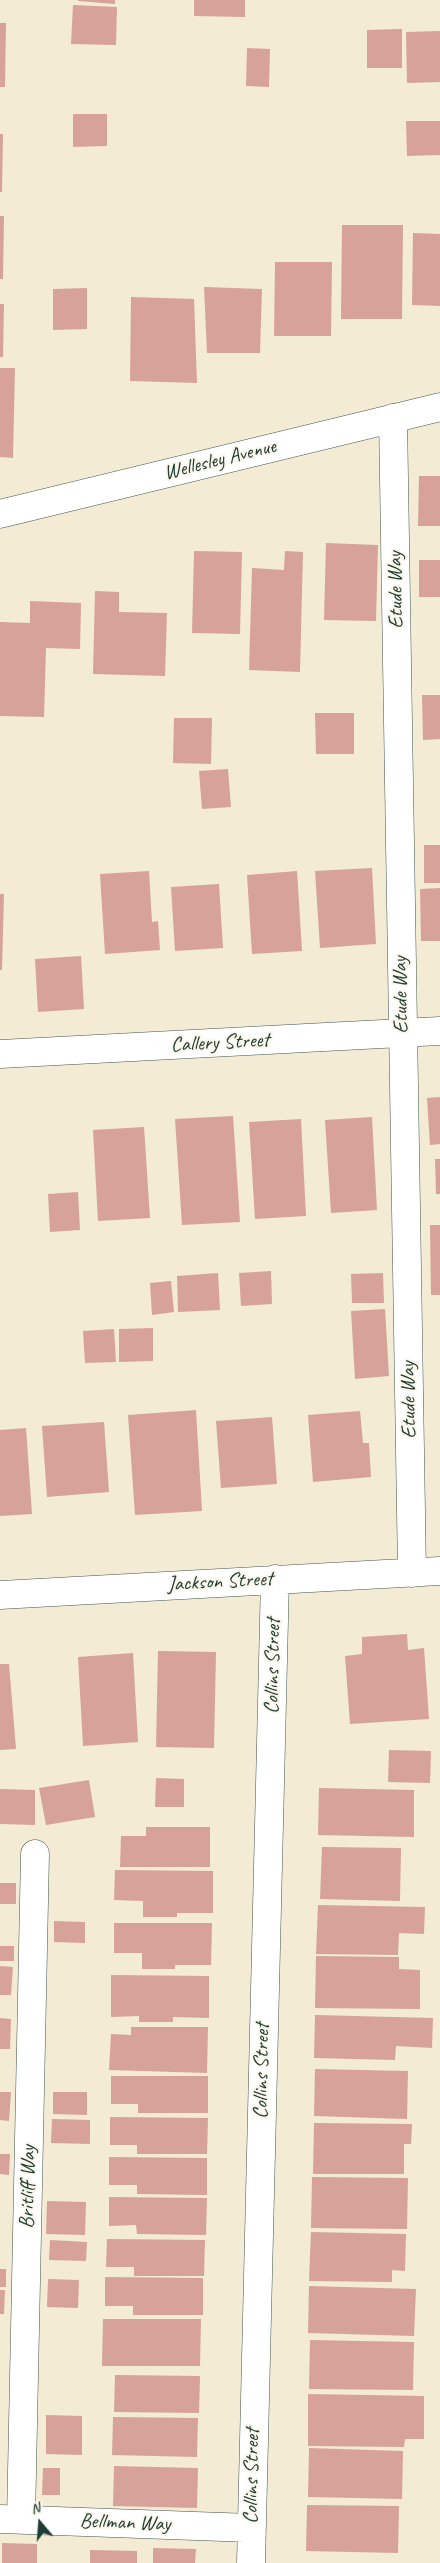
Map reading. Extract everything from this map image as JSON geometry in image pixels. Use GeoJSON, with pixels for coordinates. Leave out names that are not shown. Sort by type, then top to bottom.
{"type":"FeatureCollection","features":[{"type":"Feature","properties":{"kind":"street","name":"Wellesley Avenue"},"geometry":{"type":"LineString","coordinates":[[0,514],[440,407]]}},
{"type":"Feature","properties":{"kind":"street","name":"Etude Way"},"geometry":{"type":"LineString","coordinates":[[393,418],[401,1034],[412,1573]]}},
{"type":"Feature","properties":{"kind":"street","name":"Callery Street"},"geometry":{"type":"LineString","coordinates":[[0,1054],[440,1031]]}},
{"type":"Feature","properties":{"kind":"street","name":"Jackson Street"},"geometry":{"type":"LineString","coordinates":[[0,1595],[440,1571]]}},
{"type":"Feature","properties":{"kind":"street","name":"Collins Street"},"geometry":{"type":"LineString","coordinates":[[251,2563],[275,1579]]}},
{"type":"Feature","properties":{"kind":"street","name":"Britliff Way"},"geometry":{"type":"LineString","coordinates":[[11,2519],[35,1854]]}},
{"type":"Feature","properties":{"kind":"street","name":"Bellman Way"},"geometry":{"type":"LineString","coordinates":[[11,2519],[251,2528]]}},
{"type":"Feature","properties":{"kind":"building"},"geometry":{"type":"Polygon","coordinates":[[[115,0],[115,4],[78,1],[115,0]]]}},
{"type":"Feature","properties":{"kind":"building"},"geometry":{"type":"Polygon","coordinates":[[[194,0],[245,0],[245,17],[194,16],[194,0]]]}},
{"type":"Feature","properties":{"kind":"building"},"geometry":{"type":"Polygon","coordinates":[[[73,5],[117,7],[116,45],[71,44],[73,5]]]}},
{"type":"Feature","properties":{"kind":"building"},"geometry":{"type":"Polygon","coordinates":[[[0,23],[6,23],[5,87],[0,87],[0,23]]]}},
{"type":"Feature","properties":{"kind":"building"},"geometry":{"type":"Polygon","coordinates":[[[402,29],[402,68],[367,68],[367,30],[402,29]]]}},
{"type":"Feature","properties":{"kind":"building"},"geometry":{"type":"Polygon","coordinates":[[[440,31],[440,82],[407,83],[406,32],[440,31]]]}},
{"type":"Feature","properties":{"kind":"building"},"geometry":{"type":"Polygon","coordinates":[[[247,48],[270,49],[269,87],[246,86],[247,48]]]}},
{"type":"Feature","properties":{"kind":"building"},"geometry":{"type":"Polygon","coordinates":[[[73,114],[107,114],[107,146],[73,147],[73,114]]]}},
{"type":"Feature","properties":{"kind":"building"},"geometry":{"type":"Polygon","coordinates":[[[406,121],[440,121],[440,155],[407,156],[406,121]]]}},
{"type":"Feature","properties":{"kind":"building"},"geometry":{"type":"Polygon","coordinates":[[[0,134],[3,134],[2,192],[0,192],[0,134]]]}},
{"type":"Feature","properties":{"kind":"building"},"geometry":{"type":"Polygon","coordinates":[[[0,216],[4,216],[3,279],[0,279],[0,216]]]}},
{"type":"Feature","properties":{"kind":"building"},"geometry":{"type":"Polygon","coordinates":[[[342,225],[403,225],[402,319],[341,319],[342,225]]]}},
{"type":"Feature","properties":{"kind":"building"},"geometry":{"type":"Polygon","coordinates":[[[413,233],[440,234],[440,306],[412,305],[413,233]]]}},
{"type":"Feature","properties":{"kind":"building"},"geometry":{"type":"Polygon","coordinates":[[[275,262],[332,262],[331,336],[274,336],[275,262]]]}},
{"type":"Feature","properties":{"kind":"building"},"geometry":{"type":"Polygon","coordinates":[[[204,287],[262,289],[260,353],[207,353],[204,287]]]}},
{"type":"Feature","properties":{"kind":"building"},"geometry":{"type":"Polygon","coordinates":[[[87,288],[87,329],[53,330],[53,289],[87,288]]]}},
{"type":"Feature","properties":{"kind":"building"},"geometry":{"type":"Polygon","coordinates":[[[131,297],[194,299],[197,383],[130,381],[131,297]]]}},
{"type":"Feature","properties":{"kind":"building"},"geometry":{"type":"Polygon","coordinates":[[[0,304],[4,304],[3,357],[0,357],[0,304]]]}},
{"type":"Feature","properties":{"kind":"building"},"geometry":{"type":"Polygon","coordinates":[[[0,368],[15,368],[13,458],[0,457],[0,368]]]}},
{"type":"Feature","properties":{"kind":"building"},"geometry":{"type":"Polygon","coordinates":[[[419,476],[440,476],[440,526],[418,526],[419,476]]]}},
{"type":"Feature","properties":{"kind":"building"},"geometry":{"type":"Polygon","coordinates":[[[326,543],[378,545],[376,621],[324,620],[326,543]]]}},
{"type":"Feature","properties":{"kind":"building"},"geometry":{"type":"Polygon","coordinates":[[[194,551],[242,552],[240,634],[192,633],[194,551]]]}},
{"type":"Feature","properties":{"kind":"building"},"geometry":{"type":"Polygon","coordinates":[[[285,551],[303,552],[300,672],[249,670],[252,568],[284,570],[285,551]]]}},
{"type":"Feature","properties":{"kind":"building"},"geometry":{"type":"Polygon","coordinates":[[[419,560],[440,560],[440,597],[419,597],[419,560]]]}},
{"type":"Feature","properties":{"kind":"building"},"geometry":{"type":"Polygon","coordinates":[[[95,591],[119,592],[119,612],[167,613],[165,676],[93,674],[95,591]]]}},
{"type":"Feature","properties":{"kind":"building"},"geometry":{"type":"Polygon","coordinates":[[[30,601],[81,603],[80,649],[46,648],[44,717],[0,716],[0,622],[30,623],[30,601]]]}},
{"type":"Feature","properties":{"kind":"building"},"geometry":{"type":"Polygon","coordinates":[[[422,695],[440,695],[440,739],[423,740],[422,695]]]}},
{"type":"Feature","properties":{"kind":"building"},"geometry":{"type":"Polygon","coordinates":[[[315,713],[354,713],[354,754],[316,754],[315,713]]]}},
{"type":"Feature","properties":{"kind":"building"},"geometry":{"type":"Polygon","coordinates":[[[174,718],[212,718],[211,764],[173,763],[174,718]]]}},
{"type":"Feature","properties":{"kind":"building"},"geometry":{"type":"Polygon","coordinates":[[[228,769],[231,807],[202,809],[199,771],[228,769]]]}},
{"type":"Feature","properties":{"kind":"building"},"geometry":{"type":"Polygon","coordinates":[[[424,845],[440,845],[440,883],[424,883],[424,845]]]}},
{"type":"Feature","properties":{"kind":"building"},"geometry":{"type":"Polygon","coordinates":[[[372,868],[376,944],[320,948],[315,871],[372,868]]]}},
{"type":"Feature","properties":{"kind":"building"},"geometry":{"type":"Polygon","coordinates":[[[149,871],[152,922],[158,921],[160,950],[105,954],[100,874],[149,871]]]}},
{"type":"Feature","properties":{"kind":"building"},"geometry":{"type":"Polygon","coordinates":[[[297,871],[302,951],[252,954],[247,875],[297,871]]]}},
{"type":"Feature","properties":{"kind":"building"},"geometry":{"type":"Polygon","coordinates":[[[219,884],[223,948],[175,951],[171,887],[219,884]]]}},
{"type":"Feature","properties":{"kind":"building"},"geometry":{"type":"Polygon","coordinates":[[[440,888],[440,941],[421,941],[420,889],[440,888]]]}},
{"type":"Feature","properties":{"kind":"building"},"geometry":{"type":"Polygon","coordinates":[[[0,894],[4,894],[2,970],[0,970],[0,894]]]}},
{"type":"Feature","properties":{"kind":"building"},"geometry":{"type":"Polygon","coordinates":[[[81,956],[84,1009],[38,1012],[35,959],[81,956]]]}},
{"type":"Feature","properties":{"kind":"building"},"geometry":{"type":"Polygon","coordinates":[[[440,1097],[440,1144],[430,1145],[427,1098],[440,1097]]]}},
{"type":"Feature","properties":{"kind":"building"},"geometry":{"type":"Polygon","coordinates":[[[233,1116],[240,1222],[182,1225],[175,1119],[233,1116]]]}},
{"type":"Feature","properties":{"kind":"building"},"geometry":{"type":"Polygon","coordinates":[[[372,1117],[377,1210],[331,1213],[325,1120],[372,1117]]]}},
{"type":"Feature","properties":{"kind":"building"},"geometry":{"type":"Polygon","coordinates":[[[301,1119],[306,1216],[255,1219],[249,1122],[301,1119]]]}},
{"type":"Feature","properties":{"kind":"building"},"geometry":{"type":"Polygon","coordinates":[[[144,1127],[150,1218],[98,1221],[93,1130],[144,1127]]]}},
{"type":"Feature","properties":{"kind":"building"},"geometry":{"type":"Polygon","coordinates":[[[435,1159],[440,1159],[440,1194],[436,1194],[435,1159]]]}},
{"type":"Feature","properties":{"kind":"building"},"geometry":{"type":"Polygon","coordinates":[[[78,1192],[80,1230],[50,1232],[48,1194],[78,1192]]]}},
{"type":"Feature","properties":{"kind":"building"},"geometry":{"type":"Polygon","coordinates":[[[430,1225],[440,1225],[440,1295],[431,1295],[430,1225]]]}},
{"type":"Feature","properties":{"kind":"building"},"geometry":{"type":"Polygon","coordinates":[[[271,1271],[272,1304],[241,1306],[239,1273],[271,1271]]]}},
{"type":"Feature","properties":{"kind":"building"},"geometry":{"type":"Polygon","coordinates":[[[218,1273],[220,1310],[178,1312],[177,1276],[218,1273]]]}},
{"type":"Feature","properties":{"kind":"building"},"geometry":{"type":"Polygon","coordinates":[[[383,1273],[384,1303],[352,1303],[351,1274],[383,1273]]]}},
{"type":"Feature","properties":{"kind":"building"},"geometry":{"type":"Polygon","coordinates":[[[171,1281],[174,1312],[152,1315],[150,1283],[171,1281]]]}},
{"type":"Feature","properties":{"kind":"building"},"geometry":{"type":"Polygon","coordinates":[[[385,1309],[389,1376],[355,1379],[351,1311],[385,1309]]]}},
{"type":"Feature","properties":{"kind":"building"},"geometry":{"type":"Polygon","coordinates":[[[153,1328],[153,1361],[119,1362],[119,1329],[153,1328]]]}},
{"type":"Feature","properties":{"kind":"building"},"geometry":{"type":"Polygon","coordinates":[[[114,1329],[116,1362],[85,1363],[83,1331],[114,1329]]]}},
{"type":"Feature","properties":{"kind":"building"},"geometry":{"type":"Polygon","coordinates":[[[196,1410],[202,1511],[135,1515],[128,1415],[196,1410]]]}},
{"type":"Feature","properties":{"kind":"building"},"geometry":{"type":"Polygon","coordinates":[[[360,1411],[363,1443],[369,1443],[371,1477],[313,1482],[308,1415],[360,1411]]]}},
{"type":"Feature","properties":{"kind":"building"},"geometry":{"type":"Polygon","coordinates":[[[272,1417],[277,1484],[221,1488],[216,1421],[272,1417]]]}},
{"type":"Feature","properties":{"kind":"building"},"geometry":{"type":"Polygon","coordinates":[[[104,1422],[109,1492],[47,1497],[42,1426],[104,1422]]]}},
{"type":"Feature","properties":{"kind":"building"},"geometry":{"type":"Polygon","coordinates":[[[26,1428],[32,1514],[0,1516],[0,1430],[26,1428]]]}},
{"type":"Feature","properties":{"kind":"building"},"geometry":{"type":"Polygon","coordinates":[[[407,1634],[408,1650],[424,1648],[429,1719],[350,1724],[345,1656],[362,1654],[362,1637],[407,1634]]]}},
{"type":"Feature","properties":{"kind":"building"},"geometry":{"type":"Polygon","coordinates":[[[158,1651],[216,1652],[214,1748],[156,1747],[158,1651]]]}},
{"type":"Feature","properties":{"kind":"building"},"geometry":{"type":"Polygon","coordinates":[[[133,1653],[138,1742],[83,1746],[78,1657],[133,1653]]]}},
{"type":"Feature","properties":{"kind":"building"},"geometry":{"type":"Polygon","coordinates":[[[0,1664],[9,1664],[16,1749],[0,1750],[0,1664]]]}},
{"type":"Feature","properties":{"kind":"building"},"geometry":{"type":"Polygon","coordinates":[[[389,1750],[431,1751],[430,1783],[388,1782],[389,1750]]]}},
{"type":"Feature","properties":{"kind":"building"},"geometry":{"type":"Polygon","coordinates":[[[156,1778],[184,1779],[184,1807],[155,1807],[156,1778]]]}},
{"type":"Feature","properties":{"kind":"building"},"geometry":{"type":"Polygon","coordinates":[[[89,1780],[95,1817],[46,1825],[39,1788],[89,1780]]]}},
{"type":"Feature","properties":{"kind":"building"},"geometry":{"type":"Polygon","coordinates":[[[319,1788],[414,1790],[414,1837],[318,1835],[319,1788]]]}},
{"type":"Feature","properties":{"kind":"building"},"geometry":{"type":"Polygon","coordinates":[[[0,1789],[35,1790],[35,1825],[0,1824],[0,1789]]]}},
{"type":"Feature","properties":{"kind":"building"},"geometry":{"type":"Polygon","coordinates":[[[146,1827],[210,1827],[210,1867],[120,1867],[121,1836],[146,1836],[146,1827]]]}},
{"type":"Feature","properties":{"kind":"building"},"geometry":{"type":"Polygon","coordinates":[[[322,1847],[401,1848],[400,1901],[320,1899],[322,1847]]]}},
{"type":"Feature","properties":{"kind":"building"},"geometry":{"type":"Polygon","coordinates":[[[115,1870],[213,1871],[213,1913],[177,1913],[177,1917],[143,1917],[143,1901],[114,1900],[115,1870]]]}},
{"type":"Feature","properties":{"kind":"building"},"geometry":{"type":"Polygon","coordinates":[[[0,1883],[16,1883],[16,1904],[0,1904],[0,1883]]]}},
{"type":"Feature","properties":{"kind":"building"},"geometry":{"type":"Polygon","coordinates":[[[318,1905],[425,1907],[424,1934],[399,1933],[398,1955],[316,1954],[318,1905]]]}},
{"type":"Feature","properties":{"kind":"building"},"geometry":{"type":"Polygon","coordinates":[[[54,1921],[85,1922],[85,1943],[54,1942],[54,1921]]]}},
{"type":"Feature","properties":{"kind":"building"},"geometry":{"type":"Polygon","coordinates":[[[114,1923],[212,1923],[211,1965],[175,1965],[175,1969],[142,1969],[142,1953],[114,1953],[114,1923]]]}},
{"type":"Feature","properties":{"kind":"building"},"geometry":{"type":"Polygon","coordinates":[[[0,1946],[14,1946],[14,1961],[0,1961],[0,1946]]]}},
{"type":"Feature","properties":{"kind":"building"},"geometry":{"type":"Polygon","coordinates":[[[316,1956],[399,1957],[399,1969],[420,1970],[420,2009],[315,2008],[316,1956]]]}},
{"type":"Feature","properties":{"kind":"building"},"geometry":{"type":"Polygon","coordinates":[[[0,1966],[13,1967],[11,1995],[0,1995],[0,1966]]]}},
{"type":"Feature","properties":{"kind":"building"},"geometry":{"type":"Polygon","coordinates":[[[111,1975],[209,1976],[209,2018],[173,2017],[173,2022],[139,2022],[139,2016],[111,2017],[111,1975]]]}},
{"type":"Feature","properties":{"kind":"building"},"geometry":{"type":"Polygon","coordinates":[[[315,2015],[433,2018],[432,2048],[396,2046],[395,2060],[314,2058],[315,2015]]]}},
{"type":"Feature","properties":{"kind":"building"},"geometry":{"type":"Polygon","coordinates":[[[0,2018],[11,2019],[10,2049],[0,2049],[0,2018]]]}},
{"type":"Feature","properties":{"kind":"building"},"geometry":{"type":"Polygon","coordinates":[[[131,2027],[208,2027],[207,2073],[109,2070],[111,2034],[131,2035],[131,2027]]]}},
{"type":"Feature","properties":{"kind":"building"},"geometry":{"type":"Polygon","coordinates":[[[315,2069],[408,2071],[407,2119],[314,2116],[315,2069]]]}},
{"type":"Feature","properties":{"kind":"building"},"geometry":{"type":"Polygon","coordinates":[[[111,2076],[208,2076],[208,2113],[138,2113],[138,2104],[111,2104],[111,2076]]]}},
{"type":"Feature","properties":{"kind":"building"},"geometry":{"type":"Polygon","coordinates":[[[0,2092],[11,2092],[9,2121],[0,2120],[0,2092]]]}},
{"type":"Feature","properties":{"kind":"building"},"geometry":{"type":"Polygon","coordinates":[[[53,2092],[87,2092],[87,2115],[53,2114],[53,2092]]]}},
{"type":"Feature","properties":{"kind":"building"},"geometry":{"type":"Polygon","coordinates":[[[110,2117],[208,2118],[207,2154],[137,2154],[137,2145],[110,2145],[110,2117]]]}},
{"type":"Feature","properties":{"kind":"building"},"geometry":{"type":"Polygon","coordinates":[[[52,2119],[90,2120],[90,2144],[51,2143],[52,2119]]]}},
{"type":"Feature","properties":{"kind":"building"},"geometry":{"type":"Polygon","coordinates":[[[314,2123],[412,2124],[411,2144],[404,2144],[404,2174],[313,2174],[314,2123]]]}},
{"type":"Feature","properties":{"kind":"building"},"geometry":{"type":"Polygon","coordinates":[[[0,2154],[10,2154],[9,2175],[0,2174],[0,2154]]]}},
{"type":"Feature","properties":{"kind":"building"},"geometry":{"type":"Polygon","coordinates":[[[109,2157],[207,2158],[207,2195],[137,2194],[137,2185],[109,2185],[109,2157]]]}},
{"type":"Feature","properties":{"kind":"building"},"geometry":{"type":"Polygon","coordinates":[[[312,2177],[408,2178],[407,2229],[311,2228],[312,2177]]]}},
{"type":"Feature","properties":{"kind":"building"},"geometry":{"type":"Polygon","coordinates":[[[109,2197],[207,2198],[206,2235],[137,2234],[136,2225],[109,2226],[109,2197]]]}},
{"type":"Feature","properties":{"kind":"building"},"geometry":{"type":"Polygon","coordinates":[[[47,2201],[86,2202],[85,2235],[46,2234],[47,2201]]]}},
{"type":"Feature","properties":{"kind":"building"},"geometry":{"type":"Polygon","coordinates":[[[311,2232],[406,2234],[405,2271],[392,2270],[392,2282],[309,2281],[311,2232]]]}},
{"type":"Feature","properties":{"kind":"building"},"geometry":{"type":"Polygon","coordinates":[[[107,2239],[205,2240],[204,2276],[134,2276],[134,2267],[106,2267],[107,2239]]]}},
{"type":"Feature","properties":{"kind":"building"},"geometry":{"type":"Polygon","coordinates":[[[50,2240],[87,2242],[86,2261],[49,2260],[50,2240]]]}},
{"type":"Feature","properties":{"kind":"building"},"geometry":{"type":"Polygon","coordinates":[[[0,2269],[6,2269],[6,2287],[0,2287],[0,2269]]]}},
{"type":"Feature","properties":{"kind":"building"},"geometry":{"type":"Polygon","coordinates":[[[105,2277],[203,2278],[203,2315],[133,2315],[133,2306],[105,2306],[105,2277]]]}},
{"type":"Feature","properties":{"kind":"building"},"geometry":{"type":"Polygon","coordinates":[[[48,2279],[79,2280],[78,2308],[47,2307],[48,2279]]]}},
{"type":"Feature","properties":{"kind":"building"},"geometry":{"type":"Polygon","coordinates":[[[309,2286],[416,2289],[414,2336],[308,2333],[309,2286]]]}},
{"type":"Feature","properties":{"kind":"building"},"geometry":{"type":"Polygon","coordinates":[[[0,2290],[5,2290],[4,2314],[0,2314],[0,2290]]]}},
{"type":"Feature","properties":{"kind":"building"},"geometry":{"type":"Polygon","coordinates":[[[103,2319],[201,2319],[200,2366],[102,2366],[103,2319]]]}},
{"type":"Feature","properties":{"kind":"building"},"geometry":{"type":"Polygon","coordinates":[[[310,2340],[414,2342],[413,2390],[309,2389],[310,2340]]]}},
{"type":"Feature","properties":{"kind":"building"},"geometry":{"type":"Polygon","coordinates":[[[115,2375],[200,2376],[199,2413],[114,2412],[115,2375]]]}},
{"type":"Feature","properties":{"kind":"building"},"geometry":{"type":"Polygon","coordinates":[[[308,2394],[424,2396],[424,2439],[405,2439],[404,2447],[308,2446],[308,2394]]]}},
{"type":"Feature","properties":{"kind":"building"},"geometry":{"type":"Polygon","coordinates":[[[46,2415],[82,2416],[82,2455],[46,2454],[46,2415]]]}},
{"type":"Feature","properties":{"kind":"building"},"geometry":{"type":"Polygon","coordinates":[[[113,2417],[198,2418],[197,2457],[112,2455],[113,2417]]]}},
{"type":"Feature","properties":{"kind":"building"},"geometry":{"type":"Polygon","coordinates":[[[309,2448],[403,2451],[402,2499],[308,2497],[309,2448]]]}},
{"type":"Feature","properties":{"kind":"building"},"geometry":{"type":"Polygon","coordinates":[[[114,2466],[198,2468],[197,2508],[113,2506],[114,2466]]]}},
{"type":"Feature","properties":{"kind":"building"},"geometry":{"type":"Polygon","coordinates":[[[43,2468],[60,2468],[60,2495],[42,2495],[43,2468]]]}},
{"type":"Feature","properties":{"kind":"building"},"geometry":{"type":"Polygon","coordinates":[[[307,2505],[399,2506],[398,2553],[306,2551],[307,2505]]]}},
{"type":"Feature","properties":{"kind":"building"},"geometry":{"type":"Polygon","coordinates":[[[2,2543],[37,2544],[37,2563],[2,2563],[2,2543]]]}},
{"type":"Feature","properties":{"kind":"building"},"geometry":{"type":"Polygon","coordinates":[[[153,2548],[196,2549],[195,2563],[153,2563],[153,2548]]]}},
{"type":"Feature","properties":{"kind":"building"},"geometry":{"type":"Polygon","coordinates":[[[90,2550],[137,2551],[137,2563],[90,2563],[90,2550]]]}}]}
